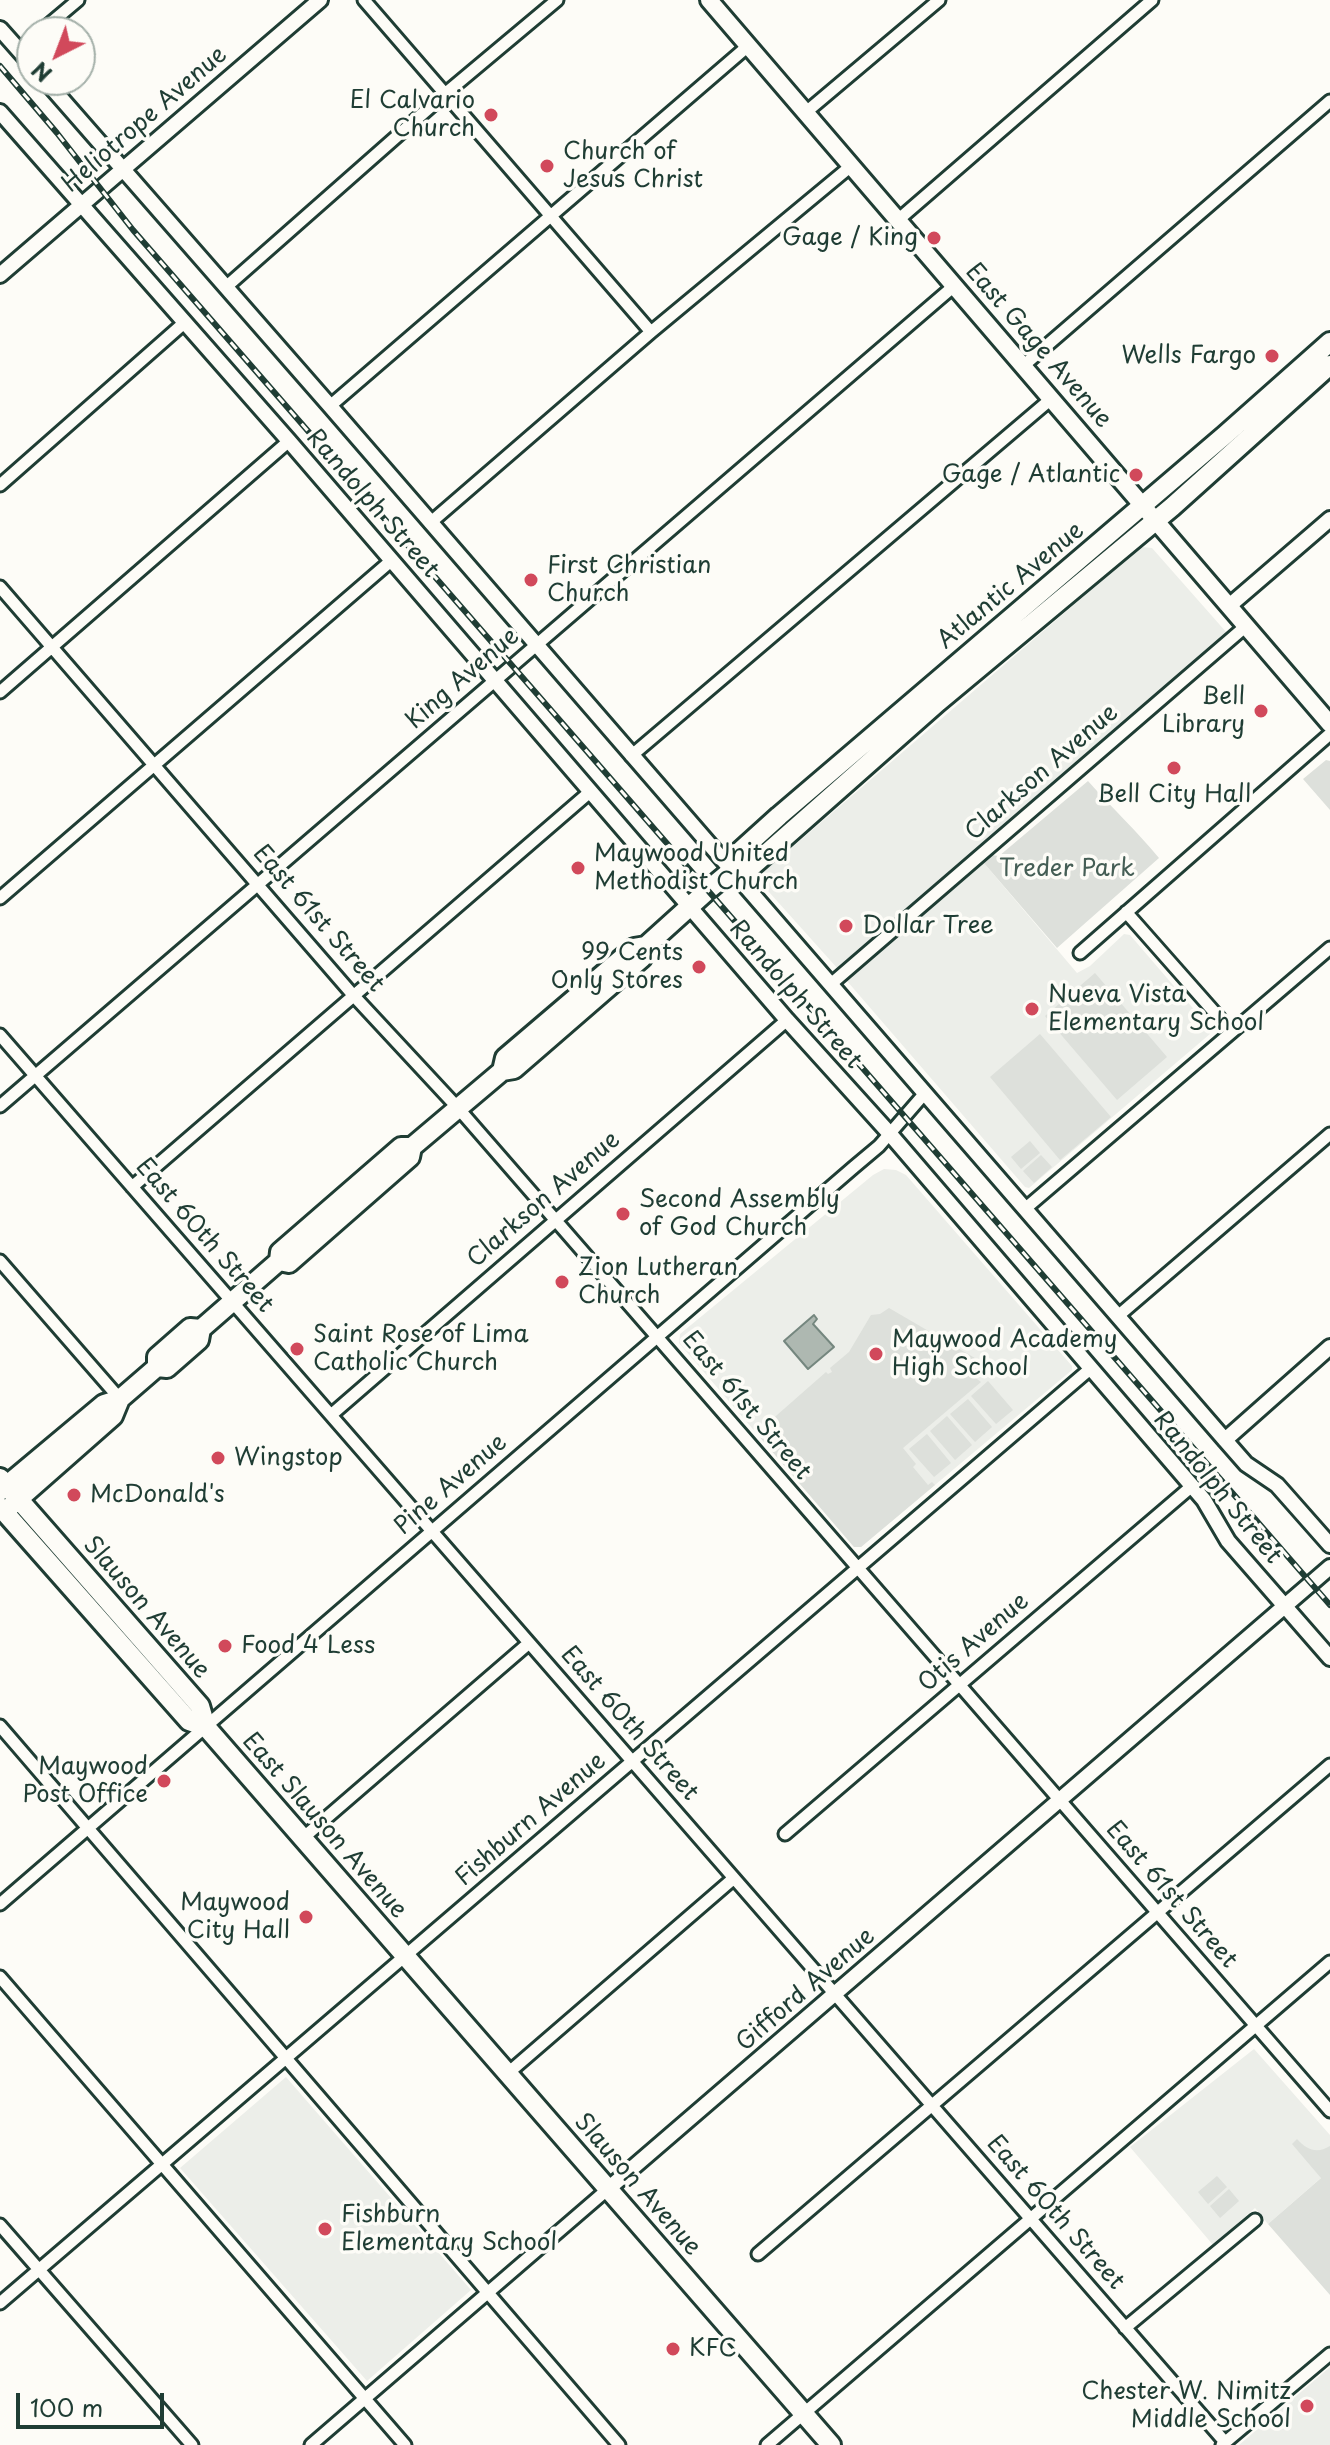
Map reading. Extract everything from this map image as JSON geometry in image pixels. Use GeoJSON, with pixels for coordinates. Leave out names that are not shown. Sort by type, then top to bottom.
{"type":"FeatureCollection","features":[{"type":"Feature","properties":{"kind":"main road","name":"East Gage Avenue"},"geometry":{"type":"LineString","coordinates":[[709,0],[1246,626],[1326,713]]}},
{"type":"Feature","properties":{"kind":"main road","name":"Atlantic Avenue"},"geometry":{"type":"LineString","coordinates":[[120,1399],[157,1367],[167,1368],[199,1340],[201,1329],[279,1261],[280,1252],[399,1148],[412,1147],[502,1071],[505,1058],[561,1009],[634,948],[646,946],[731,871],[737,854],[779,816],[1330,342]]}},
{"type":"Feature","properties":{"kind":"main road","name":"Atlantic Avenue"},"geometry":{"type":"LineString","coordinates":[[731,871],[750,868],[938,702],[1156,521],[1330,365]]}},
{"type":"Feature","properties":{"kind":"main road"},"geometry":{"type":"LineString","coordinates":[[4,1498],[113,1416],[120,1399]]}},
{"type":"Feature","properties":{"kind":"main road","name":"Slauson Avenue"},"geometry":{"type":"LineString","coordinates":[[4,1498],[200,1706],[206,1727]]}},
{"type":"Feature","properties":{"kind":"main road","name":"East Slauson Avenue"},"geometry":{"type":"LineString","coordinates":[[206,1727],[405,1958]]}},
{"type":"Feature","properties":{"kind":"main road","name":"Slauson Avenue"},"geometry":{"type":"LineString","coordinates":[[405,1958],[831,2445]]}},
{"type":"Feature","properties":{"kind":"street"},"geometry":{"type":"LineString","coordinates":[[59,16],[78,0]]}},
{"type":"Feature","properties":{"kind":"street","name":"Heliotrope Avenue"},"geometry":{"type":"LineString","coordinates":[[0,275],[320,0]]}},
{"type":"Feature","properties":{"kind":"street"},"geometry":{"type":"LineString","coordinates":[[364,0],[651,332]]}},
{"type":"Feature","properties":{"kind":"street"},"geometry":{"type":"LineString","coordinates":[[226,287],[446,93],[557,0]]}},
{"type":"Feature","properties":{"kind":"street"},"geometry":{"type":"LineString","coordinates":[[805,113],[925,4],[939,0]]}},
{"type":"Feature","properties":{"kind":"street"},"geometry":{"type":"LineString","coordinates":[[898,220],[1152,0]]}},
{"type":"Feature","properties":{"kind":"street"},"geometry":{"type":"LineString","coordinates":[[0,29],[16,47]]}},
{"type":"Feature","properties":{"kind":"street"},"geometry":{"type":"LineString","coordinates":[[330,406],[748,46]]}},
{"type":"Feature","properties":{"kind":"street","name":"Randolph Street"},"geometry":{"type":"LineString","coordinates":[[59,96],[1246,1464],[1277,1485],[1330,1545]]}},
{"type":"Feature","properties":{"kind":"street"},"geometry":{"type":"LineString","coordinates":[[1023,366],[1330,101]]}},
{"type":"Feature","properties":{"kind":"street","name":"Randolph Street"},"geometry":{"type":"LineString","coordinates":[[0,112],[692,904],[787,1020],[890,1134],[1204,1500],[1228,1541],[1330,1658]]}},
{"type":"Feature","properties":{"kind":"street"},"geometry":{"type":"LineString","coordinates":[[430,523],[651,332],[851,166]]}},
{"type":"Feature","properties":{"kind":"street","name":"King Avenue"},"geometry":{"type":"LineString","coordinates":[[0,1106],[954,286]]}},
{"type":"Feature","properties":{"kind":"street"},"geometry":{"type":"LineString","coordinates":[[0,485],[184,323]]}},
{"type":"Feature","properties":{"kind":"street"},"geometry":{"type":"LineString","coordinates":[[631,756],[1051,399]]}},
{"type":"Feature","properties":{"kind":"street"},"geometry":{"type":"LineString","coordinates":[[0,692],[289,441]]}},
{"type":"Feature","properties":{"kind":"street"},"geometry":{"type":"LineString","coordinates":[[1229,606],[1330,519]]}},
{"type":"Feature","properties":{"kind":"street"},"geometry":{"type":"LineString","coordinates":[[0,898],[392,560]]}},
{"type":"Feature","properties":{"kind":"street","name":"East 61st Street"},"geometry":{"type":"LineString","coordinates":[[0,587],[353,995],[458,1108],[658,1337],[1330,2111]]}},
{"type":"Feature","properties":{"kind":"street","name":"Clarkson Avenue"},"geometry":{"type":"LineString","coordinates":[[831,984],[1246,626]]}},
{"type":"Feature","properties":{"kind":"street"},"geometry":{"type":"LineString","coordinates":[[1080,953],[1330,734]]}},
{"type":"Feature","properties":{"kind":"street"},"geometry":{"type":"LineString","coordinates":[[132,1187],[591,791]]}},
{"type":"Feature","properties":{"kind":"street"},"geometry":{"type":"LineString","coordinates":[[1126,912],[1231,1031]]}},
{"type":"Feature","properties":{"kind":"street"},"geometry":{"type":"LineString","coordinates":[[1026,1208],[1330,948]]}},
{"type":"Feature","properties":{"kind":"street","name":"Clarkson Avenue"},"geometry":{"type":"LineString","coordinates":[[331,1415],[787,1020]]}},
{"type":"Feature","properties":{"kind":"street","name":"East 60th Street"},"geometry":{"type":"LineString","coordinates":[[0,1035],[1224,2444]]}},
{"type":"Feature","properties":{"kind":"street","name":"Pine Avenue"},"geometry":{"type":"LineString","coordinates":[[0,1904],[890,1134],[925,1093]]}},
{"type":"Feature","properties":{"kind":"street"},"geometry":{"type":"LineString","coordinates":[[1118,1316],[1330,1134]]}},
{"type":"Feature","properties":{"kind":"street"},"geometry":{"type":"LineString","coordinates":[[0,1261],[120,1399]]}},
{"type":"Feature","properties":{"kind":"street"},"geometry":{"type":"LineString","coordinates":[[1225,1440],[1330,1347]]}},
{"type":"Feature","properties":{"kind":"street","name":"Fishburn Avenue"},"geometry":{"type":"LineString","coordinates":[[0,2303],[1090,1369]]}},
{"type":"Feature","properties":{"kind":"street","name":"Otis Avenue"},"geometry":{"type":"LineString","coordinates":[[785,1834],[1192,1486]]}},
{"type":"Feature","properties":{"kind":"street","name":"Gifford Avenue"},"geometry":{"type":"LineString","coordinates":[[311,2445],[1330,1567]]}},
{"type":"Feature","properties":{"kind":"street"},"geometry":{"type":"LineString","coordinates":[[303,1838],[529,1643]]}},
{"type":"Feature","properties":{"kind":"street"},"geometry":{"type":"LineString","coordinates":[[0,1726],[619,2445]]}},
{"type":"Feature","properties":{"kind":"street"},"geometry":{"type":"LineString","coordinates":[[758,2254],[1330,1765]]}},
{"type":"Feature","properties":{"kind":"street"},"geometry":{"type":"LineString","coordinates":[[507,2074],[734,1878]]}},
{"type":"Feature","properties":{"kind":"street"},"geometry":{"type":"LineString","coordinates":[[767,2445],[1330,1962]]}},
{"type":"Feature","properties":{"kind":"street"},"geometry":{"type":"LineString","coordinates":[[0,1977],[405,2445]]}},
{"type":"Feature","properties":{"kind":"street"},"geometry":{"type":"LineString","coordinates":[[1125,2328],[1255,2220]]}},
{"type":"Feature","properties":{"kind":"street"},"geometry":{"type":"LineString","coordinates":[[0,2225],[192,2445]]}},
{"type":"Feature","properties":{"kind":"street"},"geometry":{"type":"LineString","coordinates":[[1224,2444],[1330,2354]]}},
{"type":"Feature","properties":{"kind":"shaded area"},"geometry":{"type":"Polygon","coordinates":[[[1141,547],[1152,548],[1227,633],[1226,637],[838,969],[760,882],[761,874],[1141,547]]]}},
{"type":"Feature","properties":{"kind":"shaded area","name":"Nueva Vista Elementary School"},"geometry":{"type":"Polygon","coordinates":[[[983,862],[1077,973],[1090,966],[1124,934],[1130,935],[1210,1028],[1210,1034],[1029,1188],[847,981],[983,862]]]}},
{"type":"Feature","properties":{"kind":"shaded area","name":"Maywood Academy High School"},"geometry":{"type":"Polygon","coordinates":[[[884,1169],[906,1175],[1072,1366],[1072,1370],[861,1547],[854,1547],[679,1343],[680,1334],[884,1169]]]}},
{"type":"Feature","properties":{"kind":"shaded area"},"geometry":{"type":"Polygon","coordinates":[[[814,1315],[817,1319],[813,1324],[834,1347],[808,1369],[784,1341],[814,1315]]]}},
{"type":"Feature","properties":{"kind":"shaded area"},"geometry":{"type":"Polygon","coordinates":[[[1254,2049],[1330,2135],[1330,2170],[1268,2224],[1255,2208],[1213,2245],[1130,2147],[1254,2049]]]}},
{"type":"Feature","properties":{"kind":"shaded area","name":"Fishburn Elementary School"},"geometry":{"type":"Polygon","coordinates":[[[286,2077],[471,2290],[367,2381],[180,2168],[286,2077]]]}},
{"type":"Feature","properties":{"kind":"shaded area","name":"Chester W. Nimitz Middle School"},"geometry":{"type":"Polygon","coordinates":[[[1330,2367],[1330,2445],[1239,2445],[1330,2367]]]}},
{"type":"Feature","properties":{"kind":"green space"},"geometry":{"type":"Polygon","coordinates":[[[1326,760],[1330,761],[1330,810],[1303,779],[1326,760]]]}},
{"type":"Feature","properties":{"kind":"green space","name":"Treder Park"},"geometry":{"type":"Polygon","coordinates":[[[1088,781],[1159,858],[1057,948],[983,862],[991,855],[999,856],[1088,781]]]}},
{"type":"Feature","properties":{"kind":"green space"},"geometry":{"type":"Polygon","coordinates":[[[1095,973],[1167,1057],[1117,1100],[1045,1016],[1095,973]]]}},
{"type":"Feature","properties":{"kind":"green space"},"geometry":{"type":"Polygon","coordinates":[[[1040,1034],[1111,1117],[1060,1160],[990,1077],[1040,1034]]]}},
{"type":"Feature","properties":{"kind":"green space"},"geometry":{"type":"Polygon","coordinates":[[[1030,1141],[1040,1153],[1021,1169],[1011,1157],[1030,1141]]]}},
{"type":"Feature","properties":{"kind":"green space"},"geometry":{"type":"Polygon","coordinates":[[[1041,1155],[1052,1167],[1034,1183],[1023,1171],[1041,1155]]]}},
{"type":"Feature","properties":{"kind":"green space"},"geometry":{"type":"Polygon","coordinates":[[[889,1308],[980,1361],[973,1376],[981,1382],[903,1448],[928,1485],[932,1482],[935,1485],[861,1547],[854,1547],[758,1435],[826,1372],[832,1372],[830,1368],[849,1352],[871,1315],[889,1308]]]}},
{"type":"Feature","properties":{"kind":"green space"},"geometry":{"type":"Polygon","coordinates":[[[988,1381],[1013,1410],[996,1424],[971,1396],[988,1381]]]}},
{"type":"Feature","properties":{"kind":"green space"},"geometry":{"type":"Polygon","coordinates":[[[968,1399],[992,1427],[975,1442],[950,1414],[968,1399]]]}},
{"type":"Feature","properties":{"kind":"green space"},"geometry":{"type":"Polygon","coordinates":[[[947,1416],[972,1445],[955,1460],[930,1431],[947,1416]]]}},
{"type":"Feature","properties":{"kind":"green space"},"geometry":{"type":"Polygon","coordinates":[[[927,1434],[951,1463],[934,1477],[909,1449],[927,1434]]]}},
{"type":"Feature","properties":{"kind":"green space"},"geometry":{"type":"Polygon","coordinates":[[[1297,2139],[1312,2150],[1330,2146],[1330,2295],[1268,2224],[1321,2178],[1292,2144],[1297,2139]]]}},
{"type":"Feature","properties":{"kind":"green space"},"geometry":{"type":"Polygon","coordinates":[[[1217,2176],[1227,2187],[1208,2204],[1198,2192],[1217,2176]]]}},
{"type":"Feature","properties":{"kind":"green space"},"geometry":{"type":"Polygon","coordinates":[[[1229,2189],[1239,2201],[1220,2218],[1210,2206],[1229,2189]]]}},
{"type":"Feature","properties":{"kind":"railway"},"geometry":{"type":"LineString","coordinates":[[0,66],[133,230],[1330,1605]]}},
{"type":"Feature","properties":{"kind":"place","name":"El Calvario Church"},"geometry":{"type":"Point","coordinates":[491,115]}},
{"type":"Feature","properties":{"kind":"place","name":"Church of Jesus Christ"},"geometry":{"type":"Point","coordinates":[547,166]}},
{"type":"Feature","properties":{"kind":"place","name":"Gage / King"},"geometry":{"type":"Point","coordinates":[934,238]}},
{"type":"Feature","properties":{"kind":"place","name":"Wells Fargo"},"geometry":{"type":"Point","coordinates":[1272,356]}},
{"type":"Feature","properties":{"kind":"place","name":"Gage / Atlantic"},"geometry":{"type":"Point","coordinates":[1136,475]}},
{"type":"Feature","properties":{"kind":"place","name":"First Christian Church"},"geometry":{"type":"Point","coordinates":[531,580]}},
{"type":"Feature","properties":{"kind":"place","name":"Bell Library"},"geometry":{"type":"Point","coordinates":[1261,711]}},
{"type":"Feature","properties":{"kind":"place","name":"Bell City Hall"},"geometry":{"type":"Point","coordinates":[1174,768]}},
{"type":"Feature","properties":{"kind":"place","name":"Maywood United Methodist Church"},"geometry":{"type":"Point","coordinates":[578,868]}},
{"type":"Feature","properties":{"kind":"place","name":"Dollar Tree"},"geometry":{"type":"Point","coordinates":[846,926]}},
{"type":"Feature","properties":{"kind":"place","name":"99 Cents Only Stores"},"geometry":{"type":"Point","coordinates":[699,967]}},
{"type":"Feature","properties":{"kind":"place","name":"Nueva Vista Elementary School"},"geometry":{"type":"Point","coordinates":[1032,1009]}},
{"type":"Feature","properties":{"kind":"place","name":"Second Assembly of God Church"},"geometry":{"type":"Point","coordinates":[623,1214]}},
{"type":"Feature","properties":{"kind":"place","name":"Zion Lutheran Church"},"geometry":{"type":"Point","coordinates":[562,1282]}},
{"type":"Feature","properties":{"kind":"place","name":"Saint Rose of Lima Catholic Church"},"geometry":{"type":"Point","coordinates":[297,1349]}},
{"type":"Feature","properties":{"kind":"place","name":"Maywood Academy High School"},"geometry":{"type":"Point","coordinates":[876,1354]}},
{"type":"Feature","properties":{"kind":"place","name":"Wingstop"},"geometry":{"type":"Point","coordinates":[218,1458]}},
{"type":"Feature","properties":{"kind":"place","name":"McDonald's"},"geometry":{"type":"Point","coordinates":[74,1495]}},
{"type":"Feature","properties":{"kind":"place","name":"Food 4 Less"},"geometry":{"type":"Point","coordinates":[225,1646]}},
{"type":"Feature","properties":{"kind":"place","name":"Maywood Post Office"},"geometry":{"type":"Point","coordinates":[164,1781]}},
{"type":"Feature","properties":{"kind":"place","name":"Maywood City Hall"},"geometry":{"type":"Point","coordinates":[306,1917]}},
{"type":"Feature","properties":{"kind":"place","name":"Fishburn Elementary School"},"geometry":{"type":"Point","coordinates":[325,2229]}},
{"type":"Feature","properties":{"kind":"place","name":"KFC"},"geometry":{"type":"Point","coordinates":[673,2349]}},
{"type":"Feature","properties":{"kind":"place","name":"Chester W. Nimitz Middle School"},"geometry":{"type":"Point","coordinates":[1307,2406]}}]}
